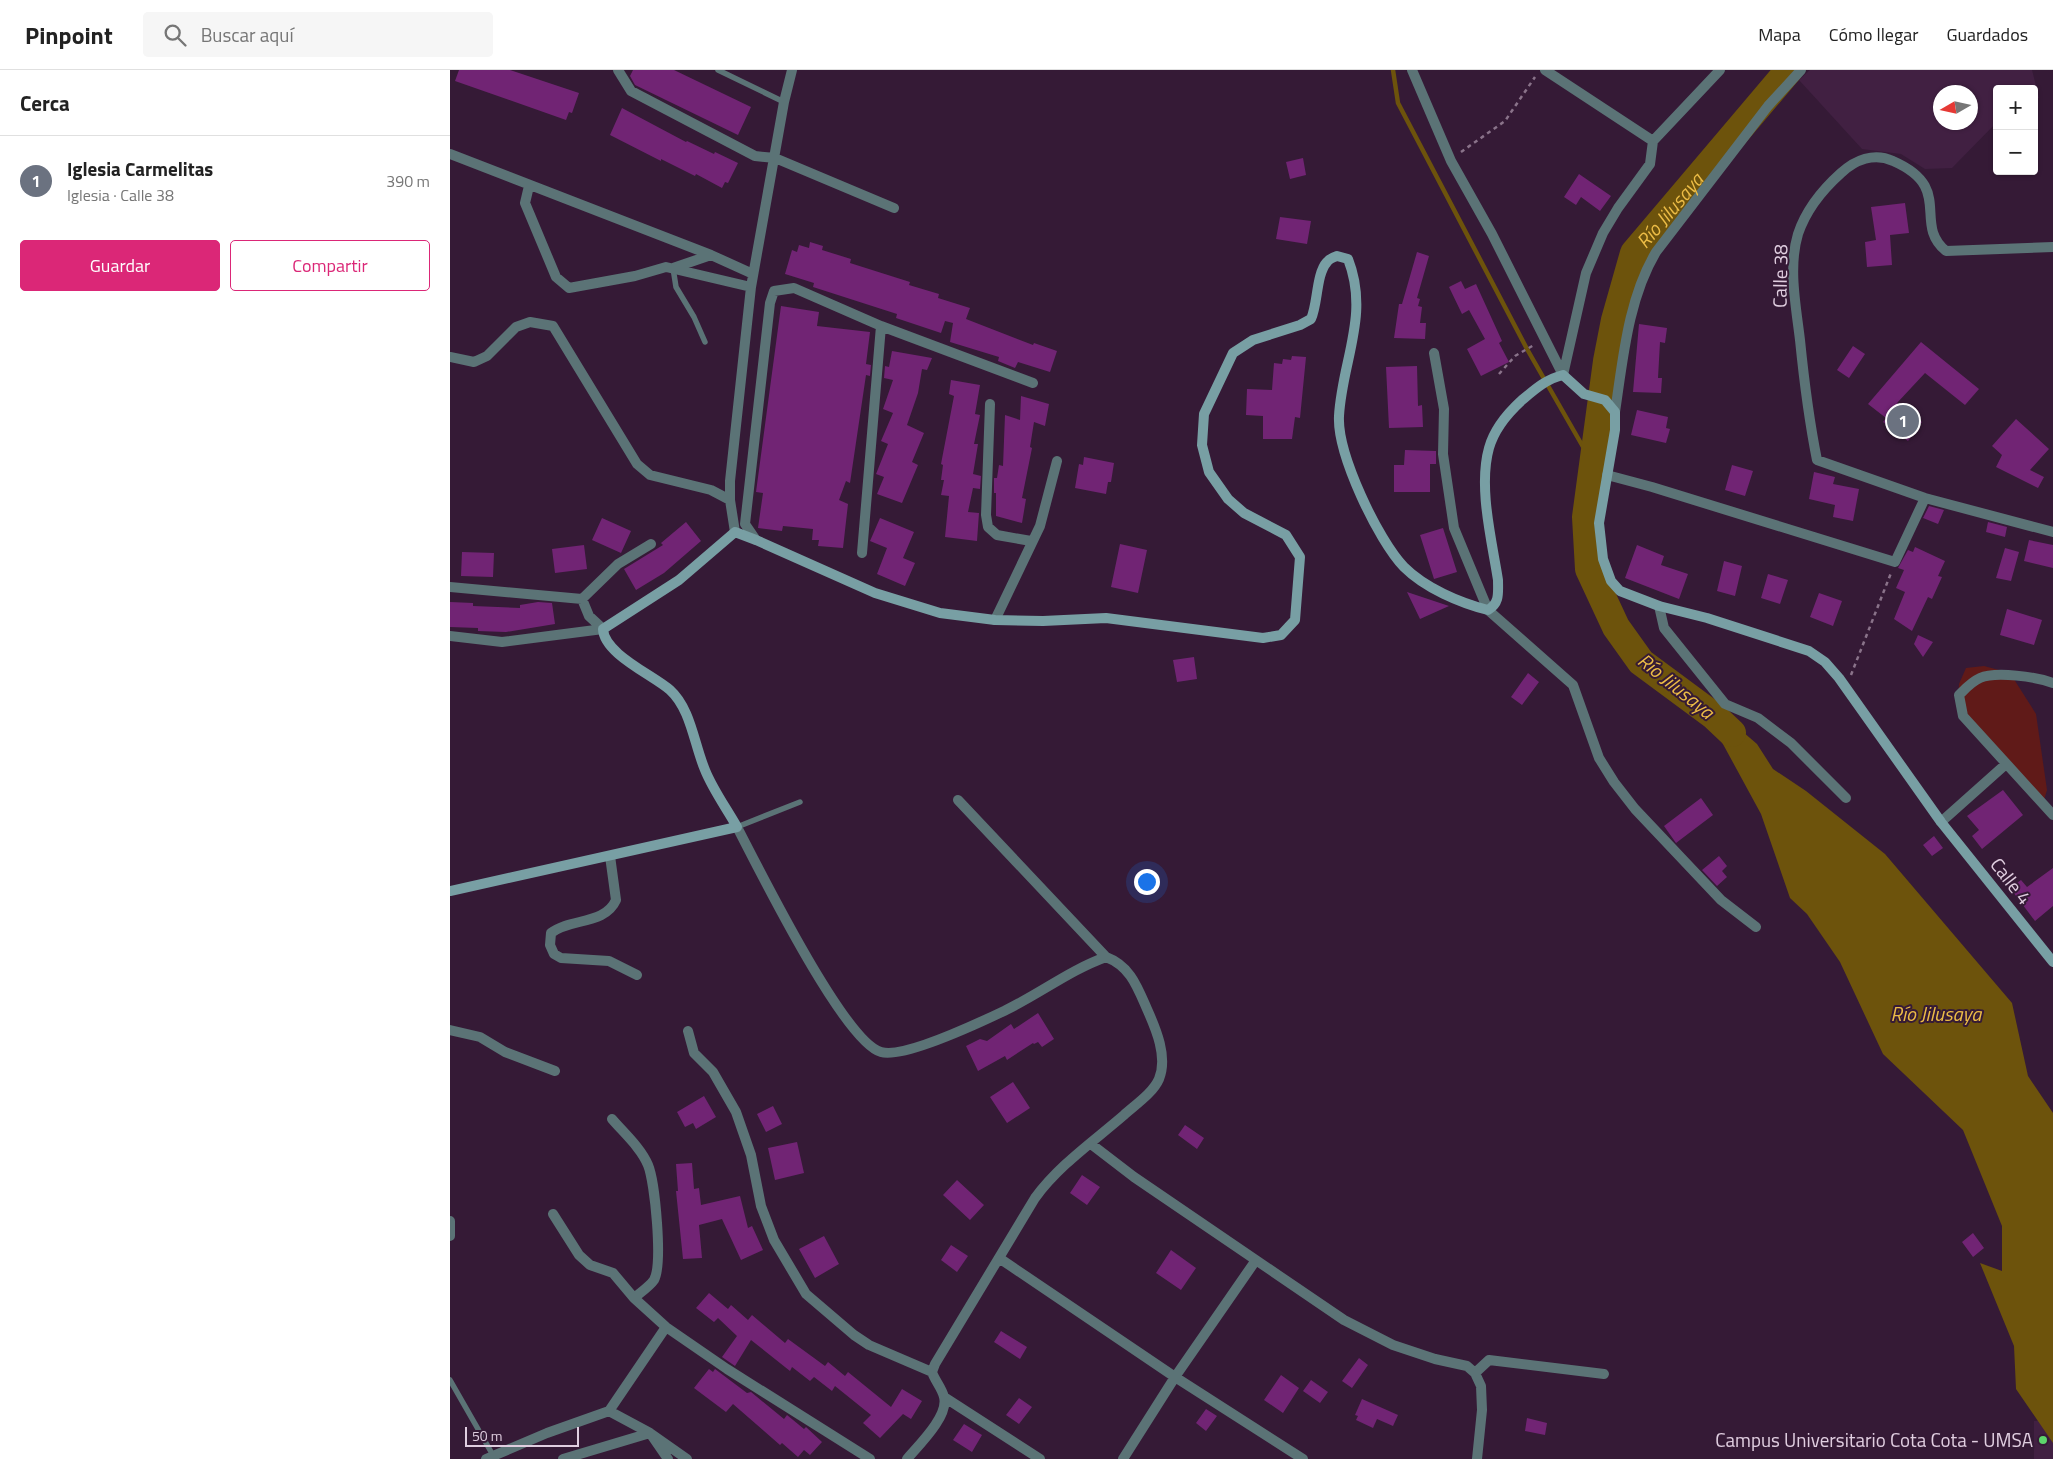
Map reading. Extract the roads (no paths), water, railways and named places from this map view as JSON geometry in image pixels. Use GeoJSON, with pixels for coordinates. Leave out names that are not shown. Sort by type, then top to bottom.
{"type":"FeatureCollection","features":[{"type":"Feature","properties":{"kind":"street"},"geometry":{"type":"LineString","coordinates":[[618,70],[631,91],[656,106],[755,156],[775,158],[894,208]]}},
{"type":"Feature","properties":{"kind":"street"},"geometry":{"type":"LineString","coordinates":[[735,532],[730,500],[751,286],[784,102],[792,70]]}},
{"type":"Feature","properties":{"kind":"street"},"geometry":{"type":"LineString","coordinates":[[1412,70],[1451,161],[1492,234],[1562,375],[1591,397],[1605,400],[1615,412]]}},
{"type":"Feature","properties":{"kind":"street"},"geometry":{"type":"LineString","coordinates":[[1545,70],[1653,141]]}},
{"type":"Feature","properties":{"kind":"street"},"geometry":{"type":"LineString","coordinates":[[1562,375],[1586,273],[1603,233],[1618,208],[1650,164],[1653,141],[1720,70]]}},
{"type":"Feature","properties":{"kind":"street"},"geometry":{"type":"LineString","coordinates":[[1615,412],[1633,314],[1646,269],[1656,252],[1768,106],[1801,70]]}},
{"type":"Feature","properties":{"kind":"street"},"geometry":{"type":"LineString","coordinates":[[450,154],[710,255],[753,274]]}},
{"type":"Feature","properties":{"kind":"street","name":"Calle 38"},"geometry":{"type":"LineString","coordinates":[[1925,498],[1817,460],[1808,414],[1795,298],[1795,252],[1801,228],[1814,202],[1828,184],[1851,164],[1876,157],[1892,160],[1920,177],[1927,188],[1931,205],[1934,236],[1938,244],[1946,251],[2053,246]]}},
{"type":"Feature","properties":{"kind":"street"},"geometry":{"type":"LineString","coordinates":[[530,186],[525,203],[556,277],[568,288],[635,276],[666,267],[751,286]]}},
{"type":"Feature","properties":{"kind":"street"},"geometry":{"type":"LineString","coordinates":[[673,268],[710,255]]}},
{"type":"Feature","properties":{"kind":"street"},"geometry":{"type":"LineString","coordinates":[[735,532],[875,593],[940,613],[995,620],[1043,622],[1106,618],[1263,638],[1281,635],[1295,620],[1300,557],[1286,535],[1244,513],[1228,498],[1209,472],[1202,445],[1204,414],[1233,353],[1253,340],[1311,320],[1316,308],[1322,271],[1327,261],[1337,256],[1348,260],[1351,267],[1357,306],[1356,332],[1342,391],[1339,418],[1342,445],[1356,483],[1387,545],[1405,568],[1424,582],[1457,599],[1488,610],[1573,685],[1598,758],[1614,782],[1636,809],[1721,900],[1756,927]]}},
{"type":"Feature","properties":{"kind":"street"},"geometry":{"type":"LineString","coordinates":[[756,540],[745,524],[770,303],[774,291],[794,288],[881,326],[1033,383]]}},
{"type":"Feature","properties":{"kind":"street"},"geometry":{"type":"LineString","coordinates":[[450,357],[474,362],[487,356],[516,327],[530,322],[553,326],[637,464],[650,475],[711,490],[730,500]]}},
{"type":"Feature","properties":{"kind":"street"},"geometry":{"type":"LineString","coordinates":[[862,553],[881,326]]}},
{"type":"Feature","properties":{"kind":"street"},"geometry":{"type":"LineString","coordinates":[[1434,353],[1444,409],[1443,454],[1454,528],[1488,610]]}},
{"type":"Feature","properties":{"kind":"street"},"geometry":{"type":"LineString","coordinates":[[1488,610],[1495,606],[1499,596],[1486,478],[1489,447],[1500,425],[1516,406],[1539,385],[1562,375]]}},
{"type":"Feature","properties":{"kind":"street"},"geometry":{"type":"LineString","coordinates":[[990,404],[986,515],[988,527],[997,535],[1031,541]]}},
{"type":"Feature","properties":{"kind":"street","name":"Calle 4"},"geometry":{"type":"LineString","coordinates":[[1615,412],[1615,430],[1599,523],[1603,559],[1611,581],[1620,591],[1660,606],[1707,618],[1809,651],[1825,662],[1839,678],[1942,822],[2053,962]]}},
{"type":"Feature","properties":{"kind":"street"},"geometry":{"type":"LineString","coordinates":[[995,620],[1031,541],[1040,526],[1057,461]]}},
{"type":"Feature","properties":{"kind":"street"},"geometry":{"type":"LineString","coordinates":[[1607,475],[1652,487],[1895,562],[1925,498],[2053,532]]}},
{"type":"Feature","properties":{"kind":"street"},"geometry":{"type":"LineString","coordinates":[[450,636],[502,642],[603,629],[679,580],[735,532]]}},
{"type":"Feature","properties":{"kind":"street"},"geometry":{"type":"LineString","coordinates":[[450,587],[582,599],[618,564],[651,544]]}},
{"type":"Feature","properties":{"kind":"street"},"geometry":{"type":"LineString","coordinates":[[582,599],[589,616],[603,629],[603,634],[620,656],[669,690],[682,704],[706,772],[808,960],[853,1028],[869,1044],[881,1052],[896,1052],[941,1039],[1007,1009],[1081,966],[1106,957]]}},
{"type":"Feature","properties":{"kind":"street"},"geometry":{"type":"LineString","coordinates":[[1660,606],[1664,628],[1725,704],[1758,718],[1791,743],[1846,798]]}},
{"type":"Feature","properties":{"kind":"street"},"geometry":{"type":"LineString","coordinates":[[2053,683],[2040,679],[2003,676],[1981,677],[1958,695],[1963,716],[2053,815]]}},
{"type":"Feature","properties":{"kind":"street"},"geometry":{"type":"LineString","coordinates":[[1942,822],[2006,764]]}},
{"type":"Feature","properties":{"kind":"street"},"geometry":{"type":"LineString","coordinates":[[932,1372],[938,1359],[1046,1182],[1141,1100],[1158,1080],[1163,1058],[1152,1019],[1133,978],[1120,962],[1106,957],[958,800]]}},
{"type":"Feature","properties":{"kind":"street"},"geometry":{"type":"LineString","coordinates":[[450,891],[737,827]]}},
{"type":"Feature","properties":{"kind":"street"},"geometry":{"type":"LineString","coordinates":[[610,856],[616,900],[613,907],[604,915],[560,926],[551,933],[550,945],[554,954],[561,958],[609,961],[637,975]]}},
{"type":"Feature","properties":{"kind":"street"},"geometry":{"type":"LineString","coordinates":[[450,1030],[480,1037],[505,1052],[555,1071]]}},
{"type":"Feature","properties":{"kind":"street"},"geometry":{"type":"LineString","coordinates":[[688,1030],[694,1053],[713,1072],[736,1112],[751,1155],[761,1206],[774,1240],[806,1294],[854,1335],[869,1345],[932,1372],[944,1397],[943,1409],[939,1419],[907,1459]]}},
{"type":"Feature","properties":{"kind":"street"},"geometry":{"type":"LineString","coordinates":[[612,1119],[648,1165],[651,1182],[659,1250],[658,1265],[654,1280],[634,1298]]}},
{"type":"Feature","properties":{"kind":"street"},"geometry":{"type":"LineString","coordinates":[[1091,1144],[1134,1177],[1344,1320],[1393,1345],[1435,1359],[1468,1366],[1475,1373],[1480,1386],[1482,1410],[1477,1459]]}},
{"type":"Feature","properties":{"kind":"street"},"geometry":{"type":"LineString","coordinates":[[553,1214],[579,1255],[590,1265],[613,1273],[634,1298],[666,1327],[727,1369],[870,1459]]}},
{"type":"Feature","properties":{"kind":"street"},"geometry":{"type":"LineString","coordinates":[[450,1221],[450,1236]]}},
{"type":"Feature","properties":{"kind":"street"},"geometry":{"type":"LineString","coordinates":[[999,1258],[1175,1378],[1303,1459]]}},
{"type":"Feature","properties":{"kind":"street"},"geometry":{"type":"LineString","coordinates":[[1124,1459],[1175,1378],[1256,1260]]}},
{"type":"Feature","properties":{"kind":"street"},"geometry":{"type":"LineString","coordinates":[[491,1458],[539,1436],[609,1411],[666,1327]]}},
{"type":"Feature","properties":{"kind":"street"},"geometry":{"type":"LineString","coordinates":[[1475,1373],[1489,1360],[1604,1374]]}},
{"type":"Feature","properties":{"kind":"street"},"geometry":{"type":"LineString","coordinates":[[944,1397],[1040,1459]]}},
{"type":"Feature","properties":{"kind":"street"},"geometry":{"type":"LineString","coordinates":[[609,1411],[650,1433],[686,1459]]}},
{"type":"Feature","properties":{"kind":"street"},"geometry":{"type":"LineString","coordinates":[[563,1459],[650,1433]]}},
{"type":"Feature","properties":{"kind":"street"},"geometry":{"type":"LineString","coordinates":[[650,1433],[668,1459]]}},
{"type":"Feature","properties":{"kind":"lane"},"geometry":{"type":"LineString","coordinates":[[718,70],[784,102]]}},
{"type":"Feature","properties":{"kind":"lane"},"geometry":{"type":"LineString","coordinates":[[673,268],[676,287],[694,317],[705,342]]}},
{"type":"Feature","properties":{"kind":"lane"},"geometry":{"type":"LineString","coordinates":[[737,827],[800,802]]}},
{"type":"Feature","properties":{"kind":"lane"},"geometry":{"type":"LineString","coordinates":[[450,1380],[491,1458]]}},
{"type":"Feature","properties":{"kind":"water","name":"Río Jilusaya"},"geometry":{"type":"Polygon","coordinates":[[[1693,689],[1757,744],[1773,769],[1806,791],[1885,854],[2012,1003],[2028,1076],[2053,1113],[2053,1443],[2016,1389],[2014,1346],[1980,1263],[2002,1271],[2002,1226],[1963,1130],[1883,1054],[1840,962],[1807,914],[1790,898],[1761,814],[1693,689]]]}},
{"type":"Feature","properties":{"kind":"waterway"},"geometry":{"type":"LineString","coordinates":[[1393,70],[1398,103],[1527,349],[1594,466]]}},
{"type":"Feature","properties":{"kind":"waterway","name":"Río Jilusaya"},"geometry":{"type":"LineString","coordinates":[[1732,733],[1714,716],[1641,662],[1616,627],[1589,569],[1586,517],[1607,361],[1615,320],[1634,253],[1789,70]]}},
{"type":"Feature","properties":{"kind":"place","name":"Iglesia Carmelitas"},"geometry":{"type":"Point","coordinates":[1903,421]}},
{"type":"Feature","properties":{"kind":"place","name":"Campus Universitario Cota Cota - UMSA"},"geometry":{"type":"Point","coordinates":[2043,1440]}}]}
